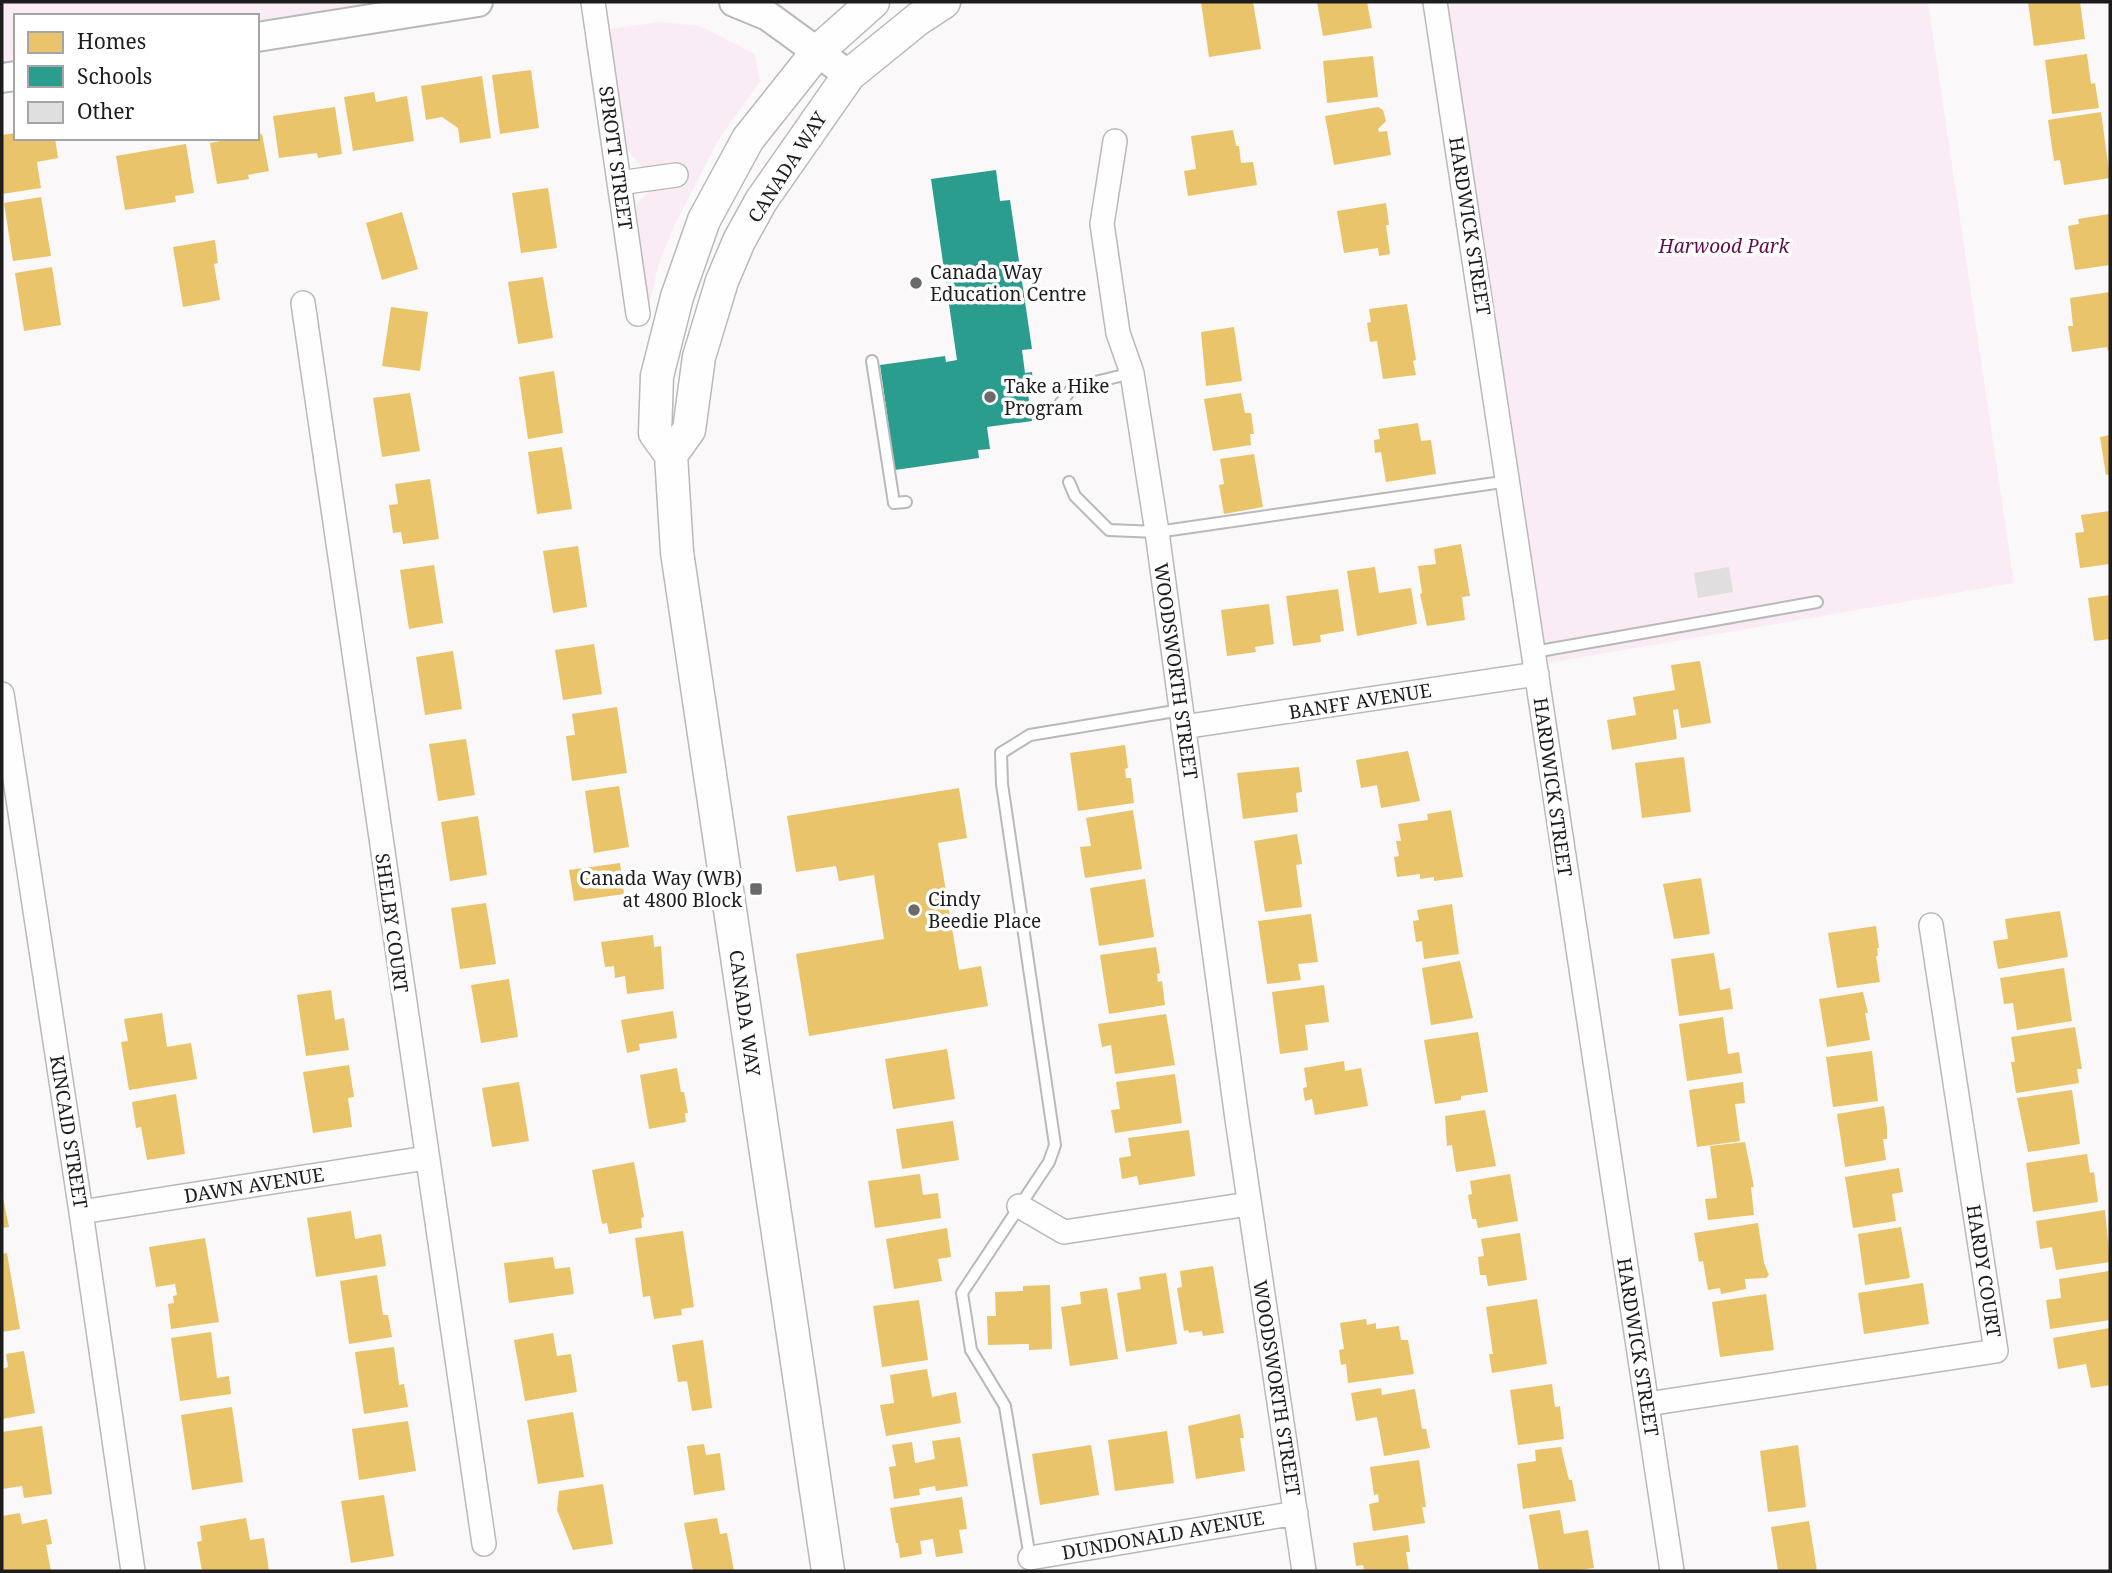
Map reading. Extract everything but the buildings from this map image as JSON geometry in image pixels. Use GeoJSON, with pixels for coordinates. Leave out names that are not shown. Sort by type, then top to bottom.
{"type":"FeatureCollection","features":[{"type":"Feature","properties":{"kind":"main road","name":"CANADA WAY"},"geometry":{"type":"LineString","coordinates":[[828,1571],[677,552],[671,455],[655,433],[657,376],[677,296],[699,232],[748,139],[818,51],[873,2]]}},
{"type":"Feature","properties":{"kind":"main road","name":"CANADA WAY"},"geometry":{"type":"LineString","coordinates":[[671,455],[689,430],[699,357],[722,281],[761,201],[849,75],[918,19],[944,2]]}},
{"type":"Feature","properties":{"kind":"street"},"geometry":{"type":"LineString","coordinates":[[259,37],[478,2]]}},
{"type":"Feature","properties":{"kind":"street","name":"SPROTT STREET"},"geometry":{"type":"LineString","coordinates":[[593,2],[638,314]]}},
{"type":"Feature","properties":{"kind":"street"},"geometry":{"type":"LineString","coordinates":[[734,2],[768,16],[849,75]]}},
{"type":"Feature","properties":{"kind":"street","name":"HARDWICK STREET"},"geometry":{"type":"LineString","coordinates":[[1436,2],[1672,1571]]}},
{"type":"Feature","properties":{"kind":"street","name":"WOODSWORTH STREET"},"geometry":{"type":"LineString","coordinates":[[1115,141],[1102,224],[1118,333],[1132,373],[1157,532],[1249,1204],[1304,1571]]}},
{"type":"Feature","properties":{"kind":"street"},"geometry":{"type":"LineString","coordinates":[[620,183],[676,175]]}},
{"type":"Feature","properties":{"kind":"street","name":"SHELBY COURT"},"geometry":{"type":"LineString","coordinates":[[303,303],[484,1544]]}},
{"type":"Feature","properties":{"kind":"street","name":"BANFF AVENUE"},"geometry":{"type":"LineString","coordinates":[[1182,719],[1535,663]]}},
{"type":"Feature","properties":{"kind":"street","name":"KINCAID STREET"},"geometry":{"type":"LineString","coordinates":[[2,694],[6,757],[81,1212],[133,1571]]}},
{"type":"Feature","properties":{"kind":"street","name":"HARDY COURT"},"geometry":{"type":"LineString","coordinates":[[1647,1404],[1996,1351],[1931,925]]}},
{"type":"Feature","properties":{"kind":"street","name":"DAWN AVENUE"},"geometry":{"type":"LineString","coordinates":[[81,1212],[426,1158]]}},
{"type":"Feature","properties":{"kind":"street"},"geometry":{"type":"LineString","coordinates":[[1019,1206],[1064,1232],[1249,1204]]}},
{"type":"Feature","properties":{"kind":"street","name":"DUNDONALD AVENUE"},"geometry":{"type":"LineString","coordinates":[[1030,1558],[1296,1513]]}},
{"type":"Feature","properties":{"kind":"lane"},"geometry":{"type":"LineString","coordinates":[[872,361],[894,503],[906,502]]}},
{"type":"Feature","properties":{"kind":"lane"},"geometry":{"type":"LineString","coordinates":[[1059,405],[1070,391],[1087,383],[1132,373]]}},
{"type":"Feature","properties":{"kind":"lane"},"geometry":{"type":"LineString","coordinates":[[1069,482],[1075,496],[1109,530],[1157,532],[1509,481]]}},
{"type":"Feature","properties":{"kind":"lane"},"geometry":{"type":"LineString","coordinates":[[1535,663],[1817,602]]}},
{"type":"Feature","properties":{"kind":"lane"},"geometry":{"type":"LineString","coordinates":[[1030,1558],[1005,1406],[971,1349],[962,1293],[1049,1162],[1055,1145],[1002,784],[1001,753],[1030,735],[1182,719]]}},
{"type":"Feature","properties":{"kind":"green space"},"geometry":{"type":"Polygon","coordinates":[[[2,2],[386,2],[259,23],[259,14],[14,14],[14,61],[2,63],[2,2]]]}},
{"type":"Feature","properties":{"kind":"green space","name":"Harwood Park"},"geometry":{"type":"Polygon","coordinates":[[[1448,2],[1928,3],[2014,583],[1548,663],[1448,2]]]}},
{"type":"Feature","properties":{"kind":"green space"},"geometry":{"type":"Polygon","coordinates":[[[660,22],[700,26],[755,54],[760,82],[720,137],[676,222],[659,263],[648,309],[634,211],[649,191],[686,182],[685,168],[643,168],[626,149],[610,29],[660,22]]]}},
{"type":"Feature","properties":{"kind":"place","name":"Canada Way Education Centre"},"geometry":{"type":"Point","coordinates":[916,283]}},
{"type":"Feature","properties":{"kind":"place","name":"Take a Hike Program"},"geometry":{"type":"Point","coordinates":[990,397]}},
{"type":"Feature","properties":{"kind":"place","name":"Canada Way (WB) at 4800 Block"},"geometry":{"type":"Point","coordinates":[756,889]}},
{"type":"Feature","properties":{"kind":"place","name":"Cindy Beedie Place"},"geometry":{"type":"Point","coordinates":[914,910]}}]}
